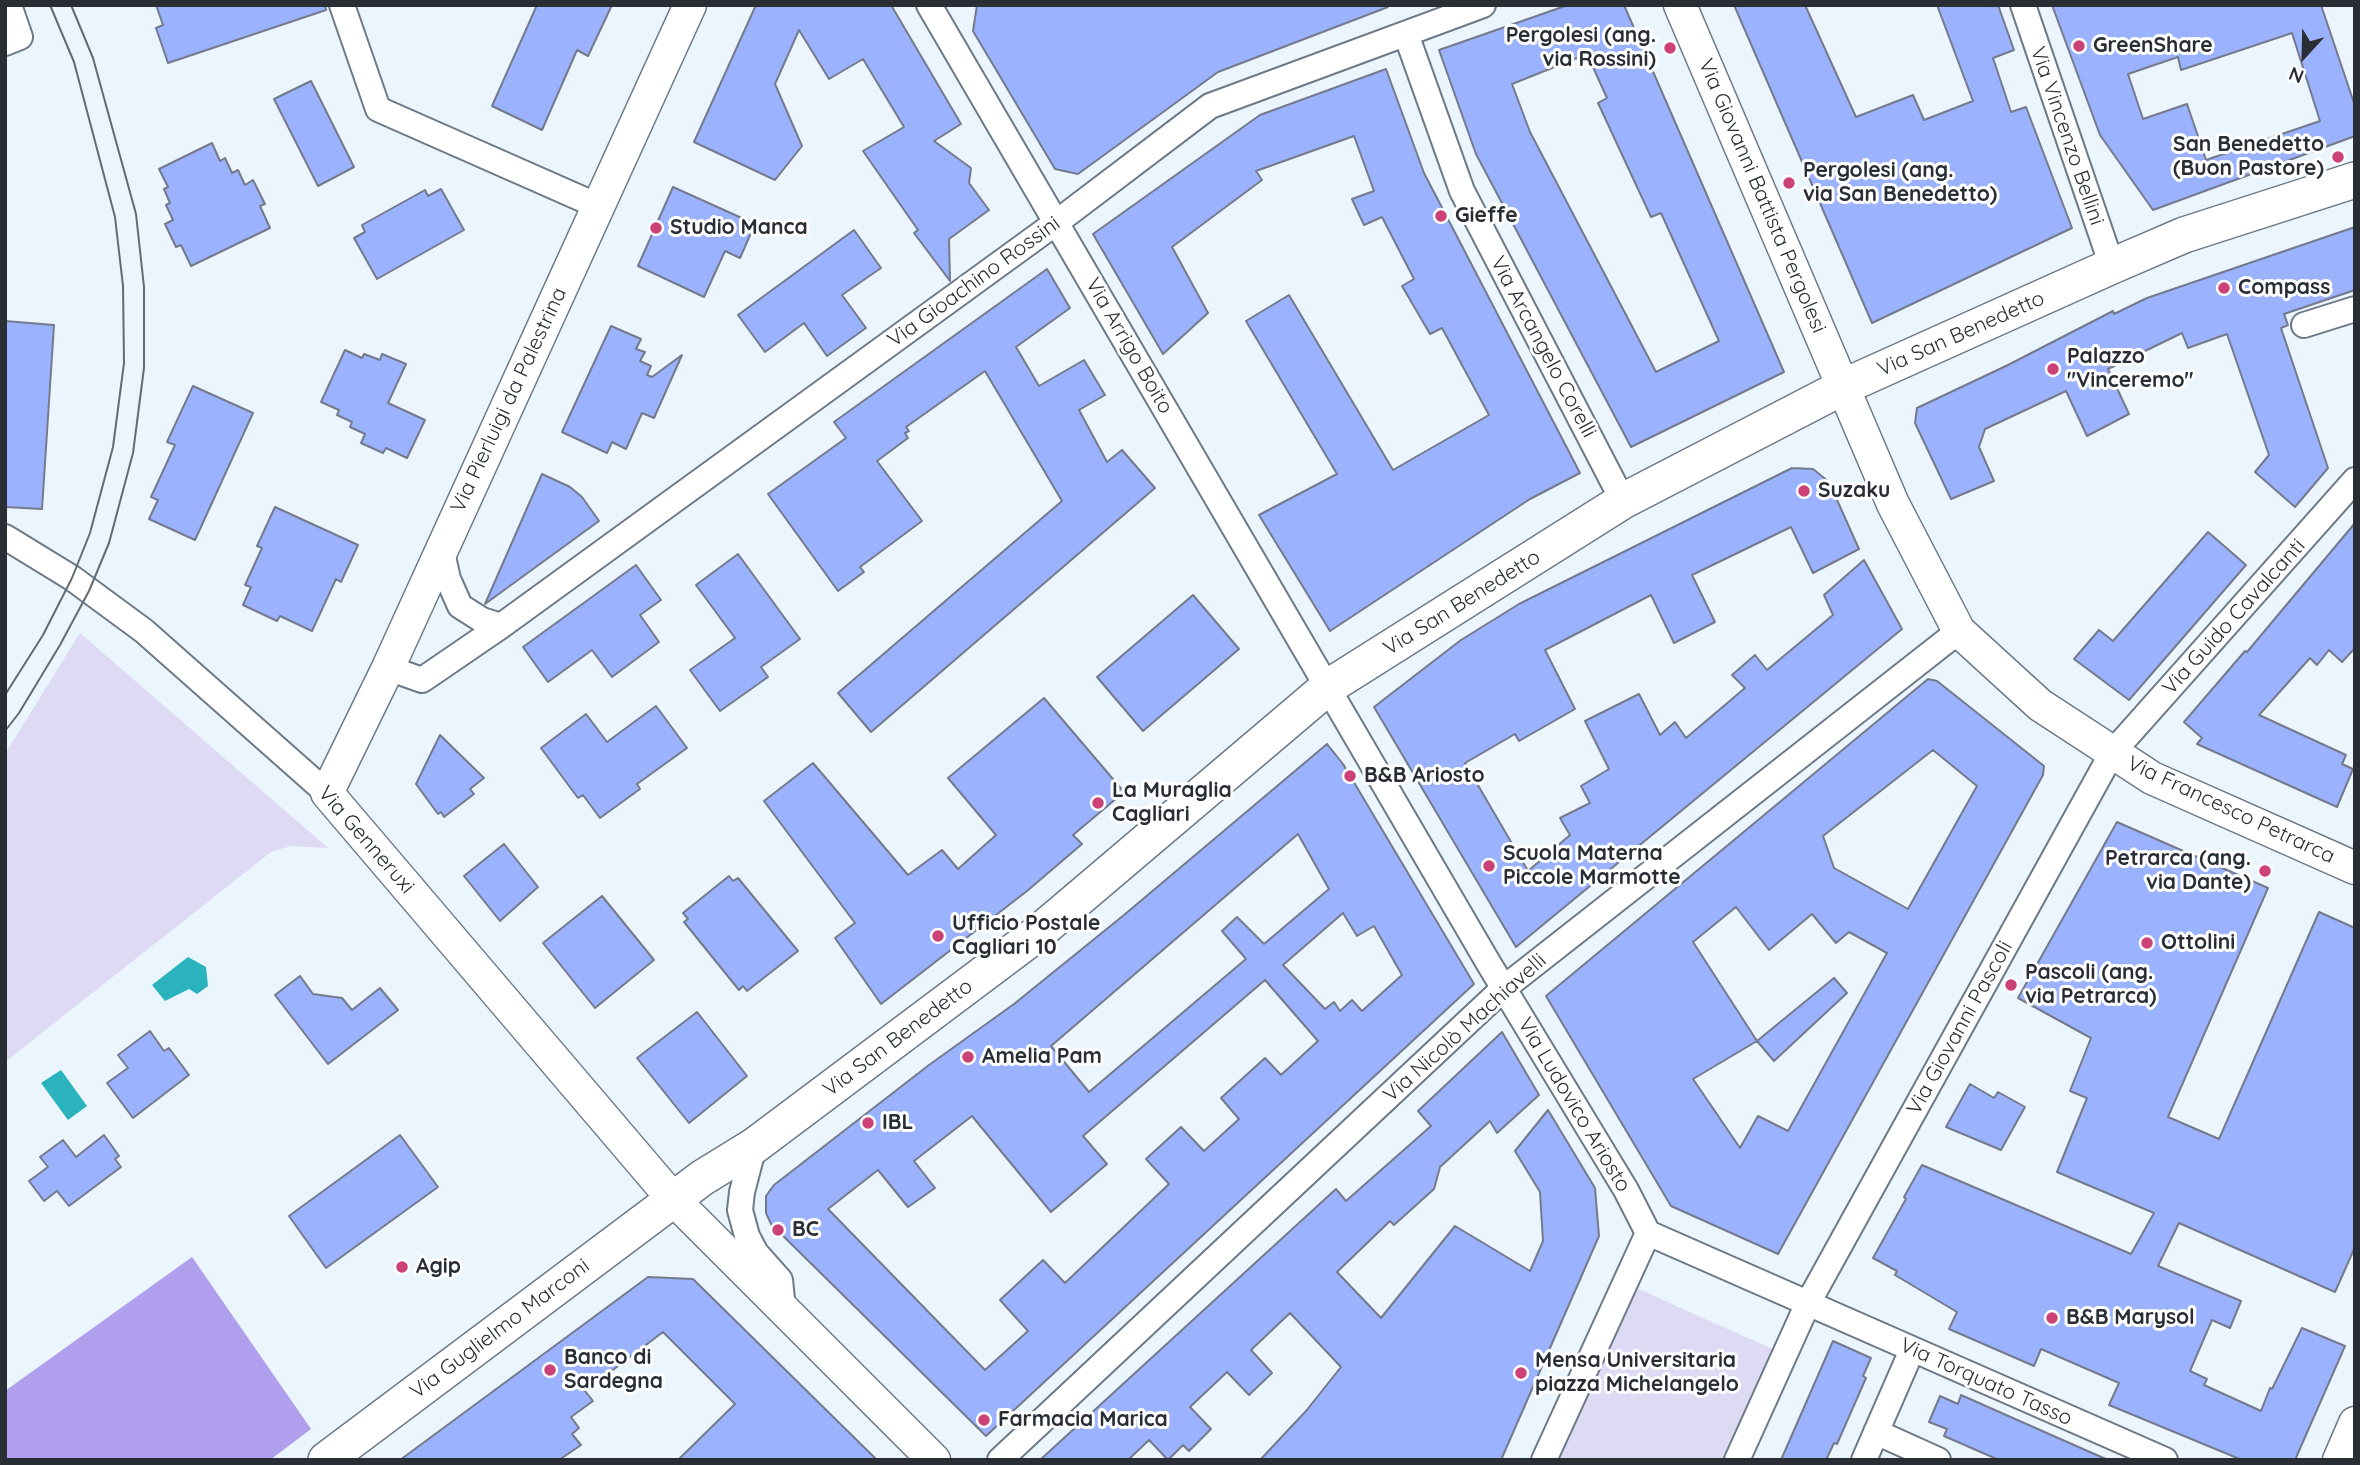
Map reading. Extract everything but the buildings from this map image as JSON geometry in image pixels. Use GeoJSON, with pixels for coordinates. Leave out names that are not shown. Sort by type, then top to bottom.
{"type":"FeatureCollection","features":[{"type":"Feature","properties":{"kind":"main road","name":"Via San Benedetto"},"geometry":{"type":"LineString","coordinates":[[673,1199],[754,1146],[1038,933],[1328,687],[1623,501],[1845,386],[2112,266],[2184,235],[2355,180]]}},
{"type":"Feature","properties":{"kind":"main road","name":"Via Guglielmo Marconi"},"geometry":{"type":"LineString","coordinates":[[326,1460],[673,1199]]}},
{"type":"Feature","properties":{"kind":"street"},"geometry":{"type":"LineString","coordinates":[[9,5],[13,40]]}},
{"type":"Feature","properties":{"kind":"street"},"geometry":{"type":"LineString","coordinates":[[342,5],[378,108],[598,206]]}},
{"type":"Feature","properties":{"kind":"street","name":"Via Pierluigi da Palestrina"},"geometry":{"type":"LineString","coordinates":[[327,793],[388,668],[690,5]]}},
{"type":"Feature","properties":{"kind":"street","name":"Via Arrigo Boito"},"geometry":{"type":"LineString","coordinates":[[929,5],[1328,687]]}},
{"type":"Feature","properties":{"kind":"street","name":"Via Gioachino Rossini"},"geometry":{"type":"LineString","coordinates":[[388,668],[422,680],[501,626],[1057,222],[1210,106],[1483,5]]}},
{"type":"Feature","properties":{"kind":"street","name":"Via Giovanni Battista Pergolesi"},"geometry":{"type":"LineString","coordinates":[[1680,5],[1845,386]]}},
{"type":"Feature","properties":{"kind":"street","name":"Via Vincenzo Bellini"},"geometry":{"type":"LineString","coordinates":[[2023,5],[2112,266]]}},
{"type":"Feature","properties":{"kind":"street","name":"Via Arcangelo Corelli"},"geometry":{"type":"LineString","coordinates":[[1406,34],[1461,191],[1623,501]]}},
{"type":"Feature","properties":{"kind":"street"},"geometry":{"type":"LineString","coordinates":[[2304,325],[2355,309]]}},
{"type":"Feature","properties":{"kind":"street","name":"Via Francesco Petrarca"},"geometry":{"type":"LineString","coordinates":[[1845,386],[1893,504],[1958,631],[2040,705],[2152,778],[2355,868]]}},
{"type":"Feature","properties":{"kind":"street","name":"Via Guido Cavalcanti"},"geometry":{"type":"LineString","coordinates":[[2112,754],[2355,480]]}},
{"type":"Feature","properties":{"kind":"street","name":"Via Genneruxi"},"geometry":{"type":"LineString","coordinates":[[5,537],[72,578],[144,631],[327,793],[673,1199],[934,1460]]}},
{"type":"Feature","properties":{"kind":"street"},"geometry":{"type":"LineString","coordinates":[[441,548],[448,579],[460,606],[482,620],[501,626]]}},
{"type":"Feature","properties":{"kind":"street","name":"Via Nicolò Machiavelli"},"geometry":{"type":"LineString","coordinates":[[1000,1460],[1504,988],[1958,631]]}},
{"type":"Feature","properties":{"kind":"street","name":"Via Ludovico Ariosto"},"geometry":{"type":"LineString","coordinates":[[1328,687],[1626,1190],[1648,1233]]}},
{"type":"Feature","properties":{"kind":"street","name":"Via Giovanni Pascoli"},"geometry":{"type":"LineString","coordinates":[[1738,1460],[1808,1303],[2112,754]]}},
{"type":"Feature","properties":{"kind":"street"},"geometry":{"type":"LineString","coordinates":[[754,1146],[740,1210],[747,1236],[756,1253],[780,1280],[783,1309]]}},
{"type":"Feature","properties":{"kind":"street"},"geometry":{"type":"LineString","coordinates":[[1544,1460],[1648,1233]]}},
{"type":"Feature","properties":{"kind":"street","name":"Via Torquato Tasso"},"geometry":{"type":"LineString","coordinates":[[1648,1233],[2165,1460]]}},
{"type":"Feature","properties":{"kind":"street"},"geometry":{"type":"LineString","coordinates":[[1864,1460],[1912,1350]]}},
{"type":"Feature","properties":{"kind":"street"},"geometry":{"type":"LineString","coordinates":[[2339,1460],[2355,1423]]}},
{"type":"Feature","properties":{"kind":"street"},"geometry":{"type":"LineString","coordinates":[[1876,1432],[1938,1460]]}},
{"type":"Feature","properties":{"kind":"shaded area"},"geometry":{"type":"Polygon","coordinates":[[[80,633],[328,848],[291,846],[271,852],[5,1062],[5,754],[80,633]]]}},
{"type":"Feature","properties":{"kind":"shaded area"},"geometry":{"type":"Polygon","coordinates":[[[192,1257],[311,1429],[270,1460],[5,1460],[5,1391],[192,1257]]]}},
{"type":"Feature","properties":{"kind":"shaded area"},"geometry":{"type":"Polygon","coordinates":[[[1632,1286],[1779,1352],[1730,1460],[1554,1460],[1632,1286]]]}},
{"type":"Feature","properties":{"kind":"water"},"geometry":{"type":"Polygon","coordinates":[[[188,957],[206,967],[208,986],[197,994],[189,989],[165,1001],[152,985],[188,957]]]}},
{"type":"Feature","properties":{"kind":"water"},"geometry":{"type":"Polygon","coordinates":[[[61,1070],[87,1106],[68,1120],[41,1083],[61,1070]]]}},
{"type":"Feature","properties":{"kind":"tram line"},"geometry":{"type":"LineString","coordinates":[[5,695],[43,635],[72,578],[90,533],[113,447],[124,363],[123,286],[115,217],[74,62],[50,5]]}},
{"type":"Feature","properties":{"kind":"tram line"},"geometry":{"type":"LineString","coordinates":[[5,731],[60,645],[89,591],[109,543],[133,453],[144,368],[144,287],[136,214],[93,58],[71,5]]}},
{"type":"Feature","properties":{"kind":"place","name":"GreenShare"},"geometry":{"type":"Point","coordinates":[2079,46]}},
{"type":"Feature","properties":{"kind":"place","name":"Pergolesi (ang. via Rossini)"},"geometry":{"type":"Point","coordinates":[1670,48]}},
{"type":"Feature","properties":{"kind":"place","name":"San Benedetto (Buon Pastore)"},"geometry":{"type":"Point","coordinates":[2338,157]}},
{"type":"Feature","properties":{"kind":"place","name":"Pergolesi (ang. via San Benedetto)"},"geometry":{"type":"Point","coordinates":[1789,183]}},
{"type":"Feature","properties":{"kind":"place","name":"Gieffe"},"geometry":{"type":"Point","coordinates":[1441,216]}},
{"type":"Feature","properties":{"kind":"place","name":"Studio Manca"},"geometry":{"type":"Point","coordinates":[656,228]}},
{"type":"Feature","properties":{"kind":"place","name":"Compass"},"geometry":{"type":"Point","coordinates":[2224,288]}},
{"type":"Feature","properties":{"kind":"place","name":"Palazzo \"Vinceremo\""},"geometry":{"type":"Point","coordinates":[2053,369]}},
{"type":"Feature","properties":{"kind":"place","name":"Suzaku"},"geometry":{"type":"Point","coordinates":[1804,491]}},
{"type":"Feature","properties":{"kind":"place","name":"B&B Ariosto"},"geometry":{"type":"Point","coordinates":[1350,776]}},
{"type":"Feature","properties":{"kind":"place","name":"La Muraglia Cagliari"},"geometry":{"type":"Point","coordinates":[1098,803]}},
{"type":"Feature","properties":{"kind":"place","name":"Scuola Materna Piccole Marmotte"},"geometry":{"type":"Point","coordinates":[1489,866]}},
{"type":"Feature","properties":{"kind":"place","name":"Petrarca (ang. via Dante)"},"geometry":{"type":"Point","coordinates":[2265,871]}},
{"type":"Feature","properties":{"kind":"place","name":"Ufficio Postale Cagliari 10"},"geometry":{"type":"Point","coordinates":[938,936]}},
{"type":"Feature","properties":{"kind":"place","name":"Ottolini"},"geometry":{"type":"Point","coordinates":[2147,943]}},
{"type":"Feature","properties":{"kind":"place","name":"Pascoli (ang. via Petrarca)"},"geometry":{"type":"Point","coordinates":[2011,985]}},
{"type":"Feature","properties":{"kind":"place","name":"Amelia Pam"},"geometry":{"type":"Point","coordinates":[968,1057]}},
{"type":"Feature","properties":{"kind":"place","name":"IBL"},"geometry":{"type":"Point","coordinates":[868,1123]}},
{"type":"Feature","properties":{"kind":"place","name":"BC"},"geometry":{"type":"Point","coordinates":[778,1230]}},
{"type":"Feature","properties":{"kind":"place","name":"Agip"},"geometry":{"type":"Point","coordinates":[402,1267]}},
{"type":"Feature","properties":{"kind":"place","name":"B&B Marysol"},"geometry":{"type":"Point","coordinates":[2052,1318]}},
{"type":"Feature","properties":{"kind":"place","name":"Banco di Sardegna"},"geometry":{"type":"Point","coordinates":[550,1370]}},
{"type":"Feature","properties":{"kind":"place","name":"Mensa Universitaria piazza Michelangelo"},"geometry":{"type":"Point","coordinates":[1521,1373]}},
{"type":"Feature","properties":{"kind":"place","name":"Farmacia Marica"},"geometry":{"type":"Point","coordinates":[984,1420]}}]}
